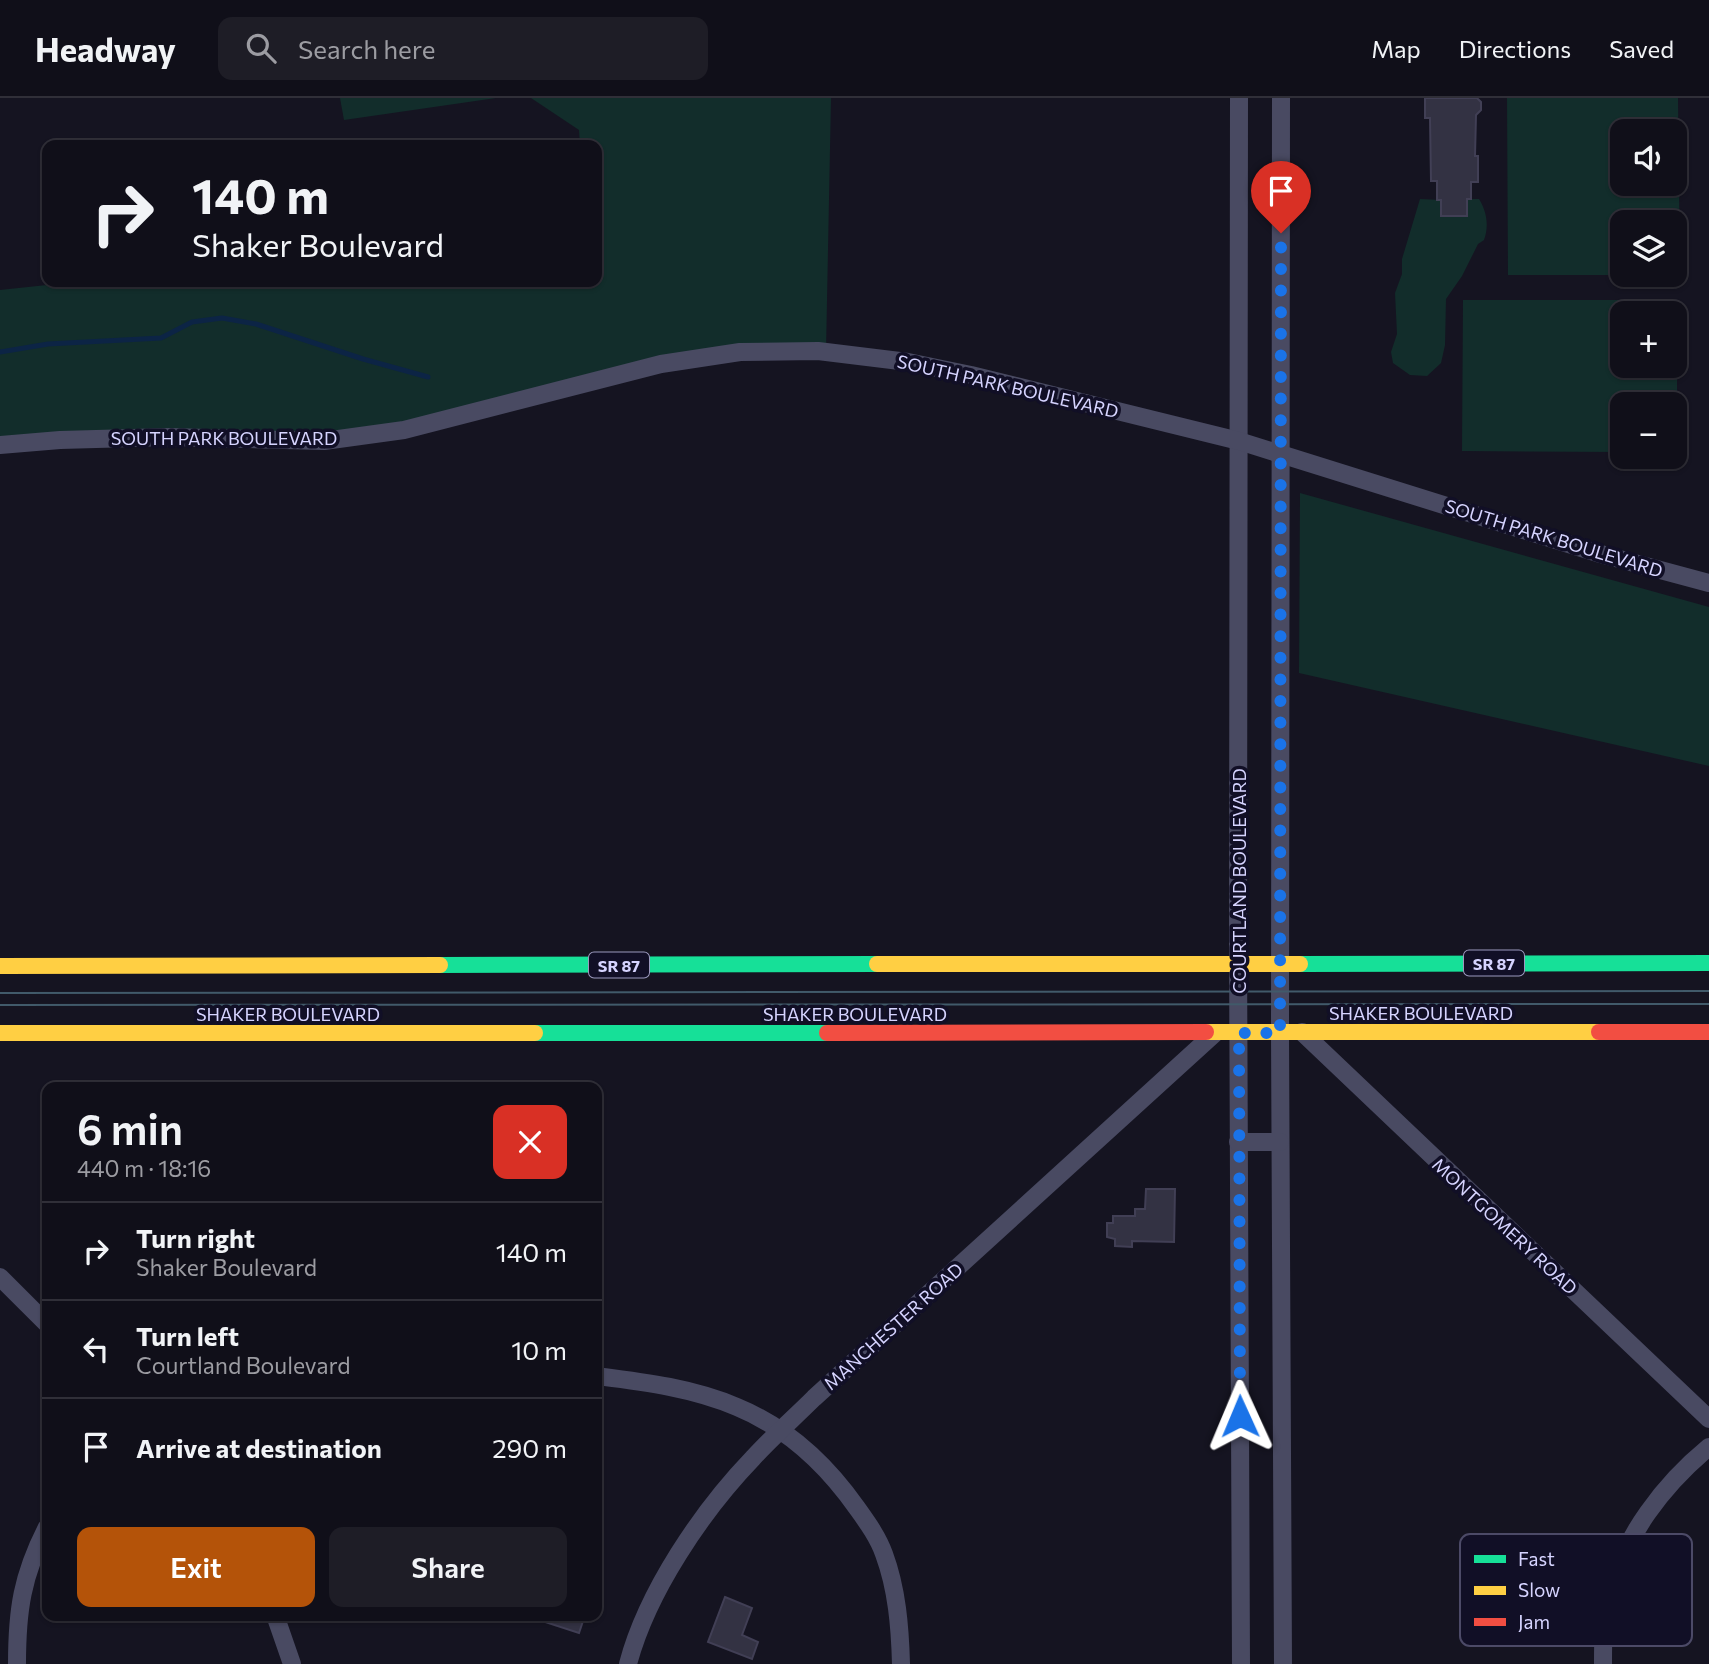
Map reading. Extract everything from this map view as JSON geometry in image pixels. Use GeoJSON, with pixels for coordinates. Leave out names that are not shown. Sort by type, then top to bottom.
{"type":"FeatureCollection","features":[{"type":"Feature","properties":{"kind":"main road","name":"SR 87"},"geometry":{"type":"LineString","coordinates":[[0,965],[1709,963]]}},
{"type":"Feature","properties":{"kind":"main road","name":"SHAKER BOULEVARD"},"geometry":{"type":"LineString","coordinates":[[0,1033],[1709,1032]]}},
{"type":"Feature","properties":{"kind":"street","name":"COURTLAND BOULEVARD"},"geometry":{"type":"LineString","coordinates":[[1239,98],[1238,1142],[1241,1664]]}},
{"type":"Feature","properties":{"kind":"street"},"geometry":{"type":"LineString","coordinates":[[1281,98],[1280,1142],[1283,1664]]}},
{"type":"Feature","properties":{"kind":"street","name":"SOUTH PARK BOULEVARD"},"geometry":{"type":"LineString","coordinates":[[0,445],[60,440],[169,438],[324,441],[404,430],[661,364],[740,352],[818,351],[908,362],[971,374],[1239,441],[1597,553],[1709,583]]}},
{"type":"Feature","properties":{"kind":"street","name":"MONTGOMERY ROAD"},"geometry":{"type":"LineString","coordinates":[[1302,1032],[1709,1419]]}},
{"type":"Feature","properties":{"kind":"street","name":"MANCHESTER ROAD"},"geometry":{"type":"LineString","coordinates":[[628,1664],[640,1628],[658,1592],[728,1487],[753,1458],[841,1374],[1215,1033]]}},
{"type":"Feature","properties":{"kind":"street"},"geometry":{"type":"LineString","coordinates":[[1238,1142],[1280,1142]]}},
{"type":"Feature","properties":{"kind":"street"},"geometry":{"type":"LineString","coordinates":[[0,1277],[42,1319]]}},
{"type":"Feature","properties":{"kind":"street"},"geometry":{"type":"LineString","coordinates":[[602,1378],[656,1385],[710,1397],[739,1407],[782,1430],[806,1448],[822,1464],[874,1533],[884,1553],[896,1601],[901,1664]]}},
{"type":"Feature","properties":{"kind":"street"},"geometry":{"type":"LineString","coordinates":[[1635,1534],[1662,1493],[1709,1447]]}},
{"type":"Feature","properties":{"kind":"street"},"geometry":{"type":"LineString","coordinates":[[17,1664],[17,1629],[22,1588],[27,1569],[42,1538]]}},
{"type":"Feature","properties":{"kind":"street"},"geometry":{"type":"LineString","coordinates":[[277,1621],[292,1664]]}},
{"type":"Feature","properties":{"kind":"street"},"geometry":{"type":"LineString","coordinates":[[1603,1664],[1604,1646]]}},
{"type":"Feature","properties":{"kind":"green space"},"geometry":{"type":"Polygon","coordinates":[[[340,98],[496,98],[344,120],[340,98]]]}},
{"type":"Feature","properties":{"kind":"green space"},"geometry":{"type":"Polygon","coordinates":[[[531,98],[831,98],[826,352],[740,352],[404,430],[0,445],[0,290],[42,286],[378,289],[602,287],[602,140],[580,140],[579,130],[531,98]]]}},
{"type":"Feature","properties":{"kind":"green space"},"geometry":{"type":"Polygon","coordinates":[[[1507,98],[1678,98],[1678,119],[1610,119],[1610,196],[1679,196],[1679,210],[1610,210],[1610,275],[1508,275],[1507,98]]]}},
{"type":"Feature","properties":{"kind":"green space"},"geometry":{"type":"Polygon","coordinates":[[[1420,199],[1441,200],[1441,216],[1467,216],[1467,199],[1479,199],[1487,224],[1484,240],[1478,244],[1462,276],[1446,299],[1445,345],[1441,363],[1427,376],[1410,375],[1393,363],[1391,352],[1397,334],[1395,293],[1420,199]]]}},
{"type":"Feature","properties":{"kind":"green space"},"geometry":{"type":"Polygon","coordinates":[[[1463,300],[1677,300],[1610,301],[1610,378],[1677,378],[1677,392],[1610,392],[1610,452],[1462,451],[1463,300]]]}},
{"type":"Feature","properties":{"kind":"green space"},"geometry":{"type":"Polygon","coordinates":[[[1300,493],[1709,607],[1709,766],[1299,673],[1300,493]]]}},
{"type":"Feature","properties":{"kind":"building"},"geometry":{"type":"Polygon","coordinates":[[[1425,98],[1477,98],[1481,102],[1481,110],[1476,115],[1475,156],[1478,156],[1478,182],[1471,182],[1467,216],[1441,216],[1441,200],[1437,200],[1437,181],[1431,181],[1430,118],[1425,118],[1425,98]]]}},
{"type":"Feature","properties":{"kind":"building"},"geometry":{"type":"Polygon","coordinates":[[[1146,1189],[1175,1189],[1174,1242],[1132,1241],[1132,1247],[1115,1246],[1115,1239],[1107,1237],[1107,1223],[1113,1223],[1113,1216],[1135,1216],[1135,1209],[1145,1209],[1146,1189]]]}},
{"type":"Feature","properties":{"kind":"building"},"geometry":{"type":"Polygon","coordinates":[[[725,1597],[752,1608],[742,1635],[758,1642],[752,1659],[708,1642],[725,1597]]]}},
{"type":"Feature","properties":{"kind":"building"},"geometry":{"type":"Polygon","coordinates":[[[542,1621],[583,1621],[579,1633],[542,1621]]]}},
{"type":"Feature","properties":{"kind":"waterway"},"geometry":{"type":"LineString","coordinates":[[0,352],[48,344],[161,338],[192,322],[222,318],[256,324],[428,377]]}},
{"type":"Feature","properties":{"kind":"tram line"},"geometry":{"type":"LineString","coordinates":[[0,993],[1709,991]]}},
{"type":"Feature","properties":{"kind":"tram line"},"geometry":{"type":"LineString","coordinates":[[0,1005],[1709,1004]]}},
{"type":"Feature","properties":{"kind":"traffic: fast"},"geometry":{"type":"LineString","coordinates":[[1300,964],[1709,963]]}},
{"type":"Feature","properties":{"kind":"traffic: fast"},"geometry":{"type":"LineString","coordinates":[[440,965],[877,964]]}},
{"type":"Feature","properties":{"kind":"traffic: fast"},"geometry":{"type":"LineString","coordinates":[[535,1033],[827,1033]]}},
{"type":"Feature","properties":{"kind":"traffic: slow"},"geometry":{"type":"LineString","coordinates":[[877,964],[1300,964]]}},
{"type":"Feature","properties":{"kind":"traffic: slow"},"geometry":{"type":"LineString","coordinates":[[0,966],[440,965]]}},
{"type":"Feature","properties":{"kind":"traffic: slow"},"geometry":{"type":"LineString","coordinates":[[1206,1032],[1599,1032]]}},
{"type":"Feature","properties":{"kind":"traffic: slow"},"geometry":{"type":"LineString","coordinates":[[0,1033],[535,1033]]}},
{"type":"Feature","properties":{"kind":"traffic: jam"},"geometry":{"type":"LineString","coordinates":[[827,1033],[1206,1032]]}},
{"type":"Feature","properties":{"kind":"traffic: jam"},"geometry":{"type":"LineString","coordinates":[[1599,1032],[1709,1032]]}},
{"type":"Feature","properties":{"kind":"route"},"geometry":{"type":"LineString","coordinates":[[1240,1416],[1239,1033],[1280,1033],[1281,233]]}}]}
